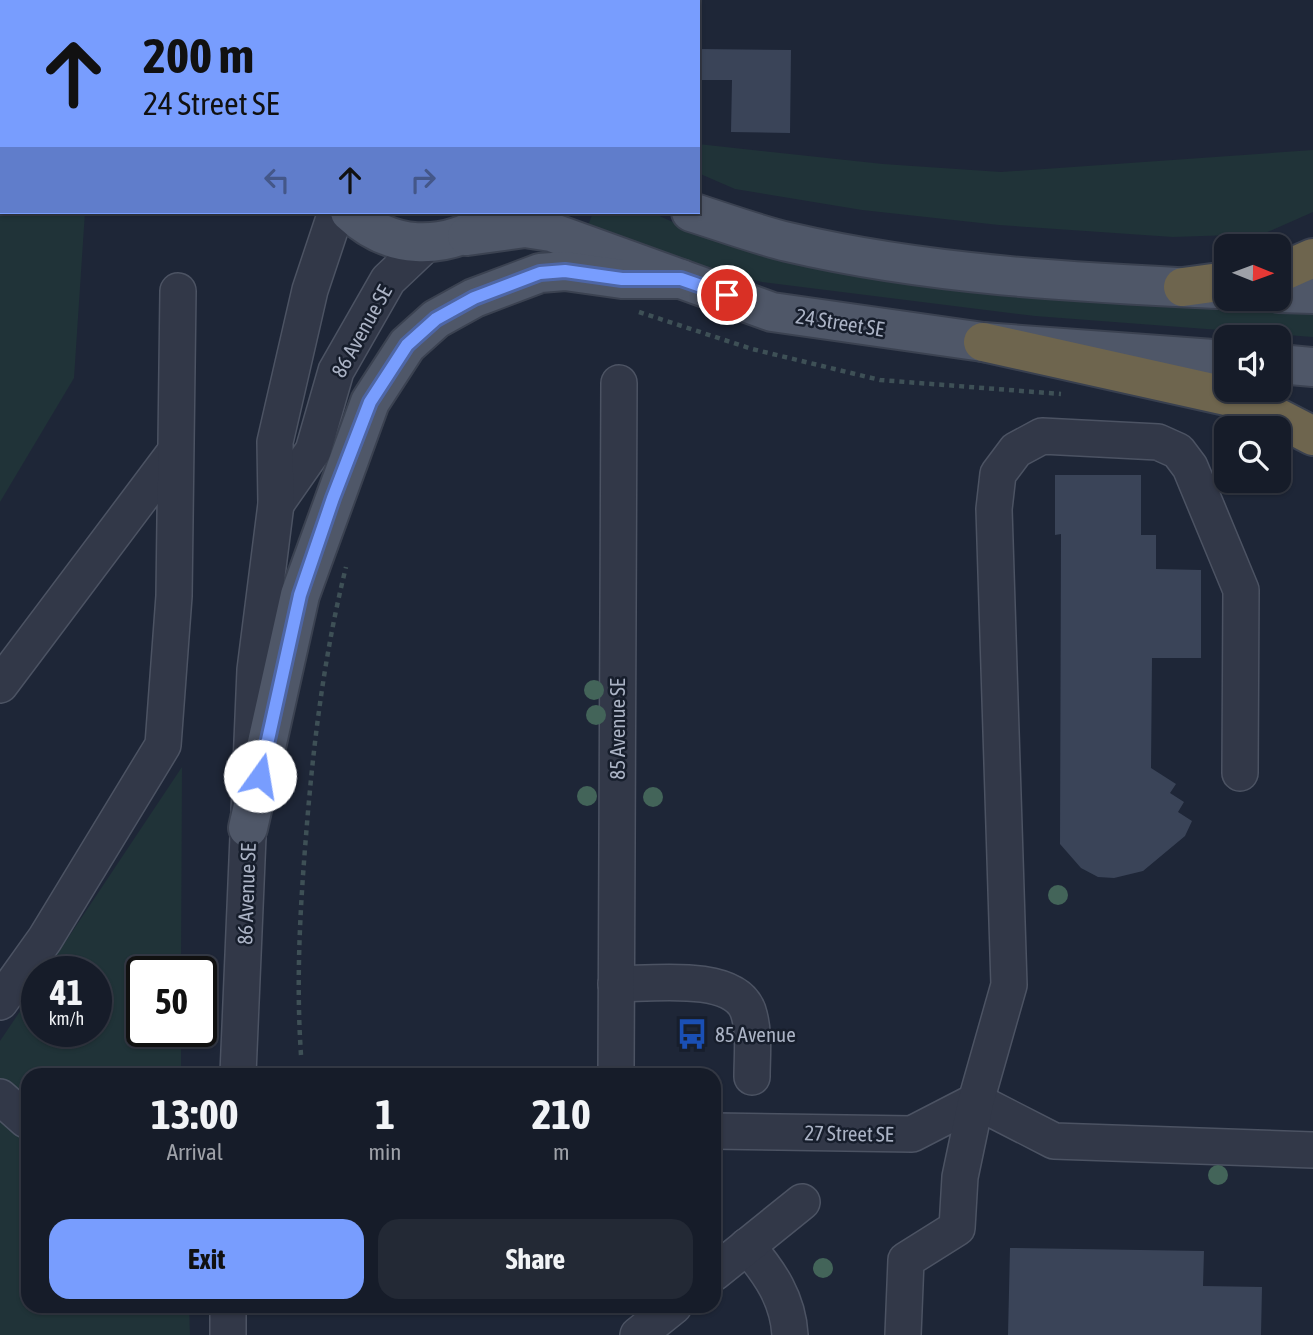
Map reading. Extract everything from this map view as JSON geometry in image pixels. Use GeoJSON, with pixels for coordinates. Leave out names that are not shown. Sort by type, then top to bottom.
{"type":"FeatureCollection","features":[{"type":"Feature","properties":{"kind":"highway"},"geometry":{"type":"LineString","coordinates":[[1292,267],[1313,258]]}},
{"type":"Feature","properties":{"kind":"highway"},"geometry":{"type":"LineString","coordinates":[[1182,288],[1214,283]]}},
{"type":"Feature","properties":{"kind":"highway"},"geometry":{"type":"LineString","coordinates":[[983,342],[1244,400],[1313,436]]}},
{"type":"Feature","properties":{"kind":"main road"},"geometry":{"type":"LineString","coordinates":[[353,214],[379,233],[401,241],[426,244]]}},
{"type":"Feature","properties":{"kind":"main road"},"geometry":{"type":"LineString","coordinates":[[467,236],[498,214]]}},
{"type":"Feature","properties":{"kind":"main road"},"geometry":{"type":"LineString","coordinates":[[698,214],[786,241],[871,259],[961,272],[1214,289]]}},
{"type":"Feature","properties":{"kind":"main road","name":"24 Street SE"},"geometry":{"type":"LineString","coordinates":[[426,244],[524,228],[551,232],[772,312],[983,342],[1214,359]]}},
{"type":"Feature","properties":{"kind":"main road"},"geometry":{"type":"LineString","coordinates":[[248,828],[300,595],[370,402],[407,345],[436,319],[474,298],[540,273],[565,271],[622,279],[681,279]]}},
{"type":"Feature","properties":{"kind":"main road"},"geometry":{"type":"LineString","coordinates":[[1292,293],[1313,294]]}},
{"type":"Feature","properties":{"kind":"main road"},"geometry":{"type":"LineString","coordinates":[[1291,365],[1313,367]]}},
{"type":"Feature","properties":{"kind":"street","name":"86 Avenue SE"},"geometry":{"type":"LineString","coordinates":[[238,1068],[255,670],[276,504],[275,442],[310,290],[335,214]]}},
{"type":"Feature","properties":{"kind":"street","name":"86 Avenue SE"},"geometry":{"type":"LineString","coordinates":[[276,504],[313,450],[336,371],[388,280],[426,244]]}},
{"type":"Feature","properties":{"kind":"street"},"geometry":{"type":"LineString","coordinates":[[0,1002],[45,939],[163,745],[174,596],[178,291]]}},
{"type":"Feature","properties":{"kind":"street","name":"85 Avenue SE"},"geometry":{"type":"LineString","coordinates":[[616,1068],[619,383]]}},
{"type":"Feature","properties":{"kind":"street"},"geometry":{"type":"LineString","coordinates":[[903,1335],[906,1260],[957,1228],[960,1177],[976,1101],[1009,985],[994,509],[998,474],[1016,450],[1042,436],[1158,442],[1178,451],[1190,467],[1241,590],[1240,773]]}},
{"type":"Feature","properties":{"kind":"street"},"geometry":{"type":"LineString","coordinates":[[0,685],[11,653],[175,452]]}},
{"type":"Feature","properties":{"kind":"street"},"geometry":{"type":"LineString","coordinates":[[615,984],[711,985],[732,991],[747,1008],[750,1019],[752,1077]]}},
{"type":"Feature","properties":{"kind":"street"},"geometry":{"type":"LineString","coordinates":[[0,1097],[18,1120]]}},
{"type":"Feature","properties":{"kind":"street"},"geometry":{"type":"LineString","coordinates":[[976,1101],[1054,1142],[1313,1150]]}},
{"type":"Feature","properties":{"kind":"street","name":"27 Street SE"},"geometry":{"type":"LineString","coordinates":[[721,1131],[912,1134],[976,1101]]}},
{"type":"Feature","properties":{"kind":"street"},"geometry":{"type":"LineString","coordinates":[[721,1267],[802,1202]]}},
{"type":"Feature","properties":{"kind":"street"},"geometry":{"type":"LineString","coordinates":[[747,1246],[781,1292],[790,1319],[790,1335]]}},
{"type":"Feature","properties":{"kind":"street"},"geometry":{"type":"LineString","coordinates":[[228,1313],[228,1335]]}},
{"type":"Feature","properties":{"kind":"street"},"geometry":{"type":"LineString","coordinates":[[638,1335],[665,1313]]}},
{"type":"Feature","properties":{"kind":"green space"},"geometry":{"type":"Polygon","coordinates":[[[700,144],[883,164],[1001,172],[1313,150],[1313,212],[1263,234],[1173,237],[999,225],[862,210],[735,189],[700,174],[700,144]]]}},
{"type":"Feature","properties":{"kind":"green space"},"geometry":{"type":"Polygon","coordinates":[[[0,214],[85,214],[74,378],[0,502],[0,214]]]}},
{"type":"Feature","properties":{"kind":"green space"},"geometry":{"type":"Polygon","coordinates":[[[592,214],[655,214],[690,230],[832,271],[891,281],[1069,299],[1214,306],[1214,312],[1313,311],[1313,337],[1291,335],[1291,325],[1214,325],[1214,330],[1035,316],[762,282],[690,266],[588,226],[592,214]]]}},
{"type":"Feature","properties":{"kind":"green space"},"geometry":{"type":"Polygon","coordinates":[[[182,767],[181,956],[126,956],[126,1047],[181,1047],[181,1068],[21,1068],[21,1313],[189,1313],[190,1335],[0,1335],[0,1041],[21,1010],[21,1047],[112,1047],[112,956],[56,956],[182,767]]]}},
{"type":"Feature","properties":{"kind":"building"},"geometry":{"type":"Polygon","coordinates":[[[700,49],[791,50],[790,133],[731,132],[732,80],[700,80],[700,49]]]}},
{"type":"Feature","properties":{"kind":"building"},"geometry":{"type":"Polygon","coordinates":[[[1055,475],[1141,475],[1141,535],[1156,535],[1156,569],[1201,570],[1201,658],[1152,658],[1151,768],[1176,784],[1170,793],[1184,802],[1178,812],[1192,821],[1185,836],[1143,871],[1114,878],[1098,877],[1081,868],[1060,844],[1061,534],[1055,535],[1055,475]]]}},
{"type":"Feature","properties":{"kind":"building"},"geometry":{"type":"Polygon","coordinates":[[[1010,1248],[1204,1251],[1203,1286],[1262,1287],[1261,1335],[1008,1335],[1010,1248]]]}},
{"type":"Feature","properties":{"kind":"place","name":"85 Avenue"},"geometry":{"type":"Point","coordinates":[692,1034]}},
{"type":"Feature","properties":{"kind":"route"},"geometry":{"type":"LineString","coordinates":[[260,776],[300,595],[333,498],[370,402],[407,345],[436,319],[474,298],[540,273],[565,271],[622,279],[681,279],[727,295]]}}]}
